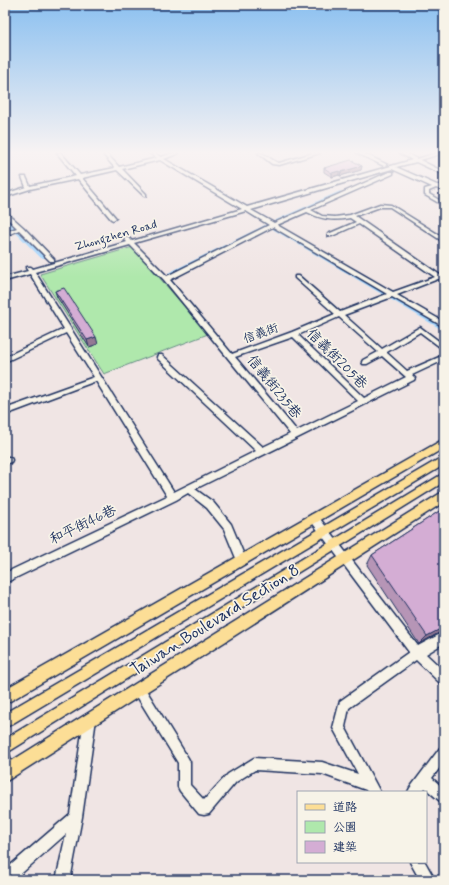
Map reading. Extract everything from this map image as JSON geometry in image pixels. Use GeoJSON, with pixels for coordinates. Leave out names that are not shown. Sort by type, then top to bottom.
{"type":"FeatureCollection","features":[{"type":"Feature","properties":{"kind":"main road"},"geometry":{"type":"LineString","coordinates":[[5,696],[444,443]]}},
{"type":"Feature","properties":{"kind":"main road","name":"Taiwan Boulevard Section 8"},"geometry":{"type":"LineString","coordinates":[[5,721],[444,460]]}},
{"type":"Feature","properties":{"kind":"main road","name":"Taiwan Boulevard Section 8"},"geometry":{"type":"LineString","coordinates":[[5,747],[444,477]]}},
{"type":"Feature","properties":{"kind":"main road","name":"Taiwan Boulevard Section 8"},"geometry":{"type":"LineString","coordinates":[[6,773],[444,496]]}},
{"type":"Feature","properties":{"kind":"street"},"geometry":{"type":"LineString","coordinates":[[93,194],[113,218]]}},
{"type":"Feature","properties":{"kind":"street"},"geometry":{"type":"LineString","coordinates":[[221,194],[444,325]]}},
{"type":"Feature","properties":{"kind":"street","name":"Zhongzhen Road"},"geometry":{"type":"LineString","coordinates":[[5,273],[29,270],[282,194]]}},
{"type":"Feature","properties":{"kind":"street","name":"Zhongzhen Road"},"geometry":{"type":"LineString","coordinates":[[5,279],[52,260],[300,194]]}},
{"type":"Feature","properties":{"kind":"street"},"geometry":{"type":"LineString","coordinates":[[166,279],[273,225],[340,194]]}},
{"type":"Feature","properties":{"kind":"street"},"geometry":{"type":"LineString","coordinates":[[427,194],[444,205]]}},
{"type":"Feature","properties":{"kind":"street"},"geometry":{"type":"LineString","coordinates":[[307,210],[321,217],[335,219],[351,216],[380,205],[391,206],[444,240]]}},
{"type":"Feature","properties":{"kind":"street"},"geometry":{"type":"LineString","coordinates":[[5,213],[52,260]]}},
{"type":"Feature","properties":{"kind":"street"},"geometry":{"type":"LineString","coordinates":[[351,216],[442,277]]}},
{"type":"Feature","properties":{"kind":"street"},"geometry":{"type":"LineString","coordinates":[[330,235],[359,222]]}},
{"type":"Feature","properties":{"kind":"street"},"geometry":{"type":"LineString","coordinates":[[5,234],[21,228]]}},
{"type":"Feature","properties":{"kind":"street","name":"信義街"},"geometry":{"type":"LineString","coordinates":[[129,240],[166,279],[232,356],[294,334],[341,314],[442,277]]}},
{"type":"Feature","properties":{"kind":"street"},"geometry":{"type":"LineString","coordinates":[[29,270],[173,497]]}},
{"type":"Feature","properties":{"kind":"street"},"geometry":{"type":"LineString","coordinates":[[297,277],[408,374],[444,357]]}},
{"type":"Feature","properties":{"kind":"street"},"geometry":{"type":"LineString","coordinates":[[365,362],[420,329],[444,348]]}},
{"type":"Feature","properties":{"kind":"street"},"geometry":{"type":"LineString","coordinates":[[5,360],[67,330]]}},
{"type":"Feature","properties":{"kind":"street","name":"信義街205巷"},"geometry":{"type":"LineString","coordinates":[[294,334],[363,402]]}},
{"type":"Feature","properties":{"kind":"street","name":"信義街235巷"},"geometry":{"type":"LineString","coordinates":[[232,356],[296,435]]}},
{"type":"Feature","properties":{"kind":"street"},"geometry":{"type":"LineString","coordinates":[[160,357],[262,451]]}},
{"type":"Feature","properties":{"kind":"street","name":"和平街46巷"},"geometry":{"type":"LineString","coordinates":[[5,578],[173,497],[262,451],[411,378],[408,374]]}},
{"type":"Feature","properties":{"kind":"street"},"geometry":{"type":"LineString","coordinates":[[5,412],[98,378]]}},
{"type":"Feature","properties":{"kind":"street"},"geometry":{"type":"LineString","coordinates":[[188,488],[210,505],[228,527],[241,560]]}},
{"type":"Feature","properties":{"kind":"street"},"geometry":{"type":"LineString","coordinates":[[314,518],[417,653],[444,679]]}},
{"type":"Feature","properties":{"kind":"street"},"geometry":{"type":"LineString","coordinates":[[372,789],[339,728],[344,705],[417,653],[444,637]]}},
{"type":"Feature","properties":{"kind":"street"},"geometry":{"type":"LineString","coordinates":[[139,689],[184,762],[184,787],[204,809],[232,778],[254,764],[322,768],[372,789]]}},
{"type":"Feature","properties":{"kind":"street"},"geometry":{"type":"LineString","coordinates":[[63,880],[76,817],[90,719]]}},
{"type":"Feature","properties":{"kind":"street"},"geometry":{"type":"LineString","coordinates":[[415,791],[444,752]]}},
{"type":"Feature","properties":{"kind":"street"},"geometry":{"type":"LineString","coordinates":[[5,757],[6,773]]}},
{"type":"Feature","properties":{"kind":"street"},"geometry":{"type":"LineString","coordinates":[[424,779],[444,797]]}},
{"type":"Feature","properties":{"kind":"street"},"geometry":{"type":"LineString","coordinates":[[5,878],[76,817]]}},
{"type":"Feature","properties":{"kind":"street"},"geometry":{"type":"LineString","coordinates":[[418,863],[428,880]]}},
{"type":"Feature","properties":{"kind":"green space"},"geometry":{"type":"Polygon","coordinates":[[[133,247],[208,334],[104,374],[40,274],[133,247]]]}},
{"type":"Feature","properties":{"kind":"building"},"geometry":{"type":"Polygon","coordinates":[[[64,288],[96,337],[87,340],[55,291],[64,288]]]}},
{"type":"Feature","properties":{"kind":"building"},"geometry":{"type":"Polygon","coordinates":[[[444,508],[444,627],[427,636],[372,555],[444,508]]]}},
{"type":"Feature","properties":{"kind":"waterway"},"geometry":{"type":"LineString","coordinates":[[269,225],[337,194]]}},
{"type":"Feature","properties":{"kind":"waterway"},"geometry":{"type":"LineString","coordinates":[[5,219],[43,257]]}},
{"type":"Feature","properties":{"kind":"waterway"},"geometry":{"type":"LineString","coordinates":[[171,273],[269,225]]}},
{"type":"Feature","properties":{"kind":"waterway"},"geometry":{"type":"LineString","coordinates":[[269,225],[444,329]]}},
{"type":"Feature","properties":{"kind":"waterway"},"geometry":{"type":"LineString","coordinates":[[5,231],[13,228]]}}]}
